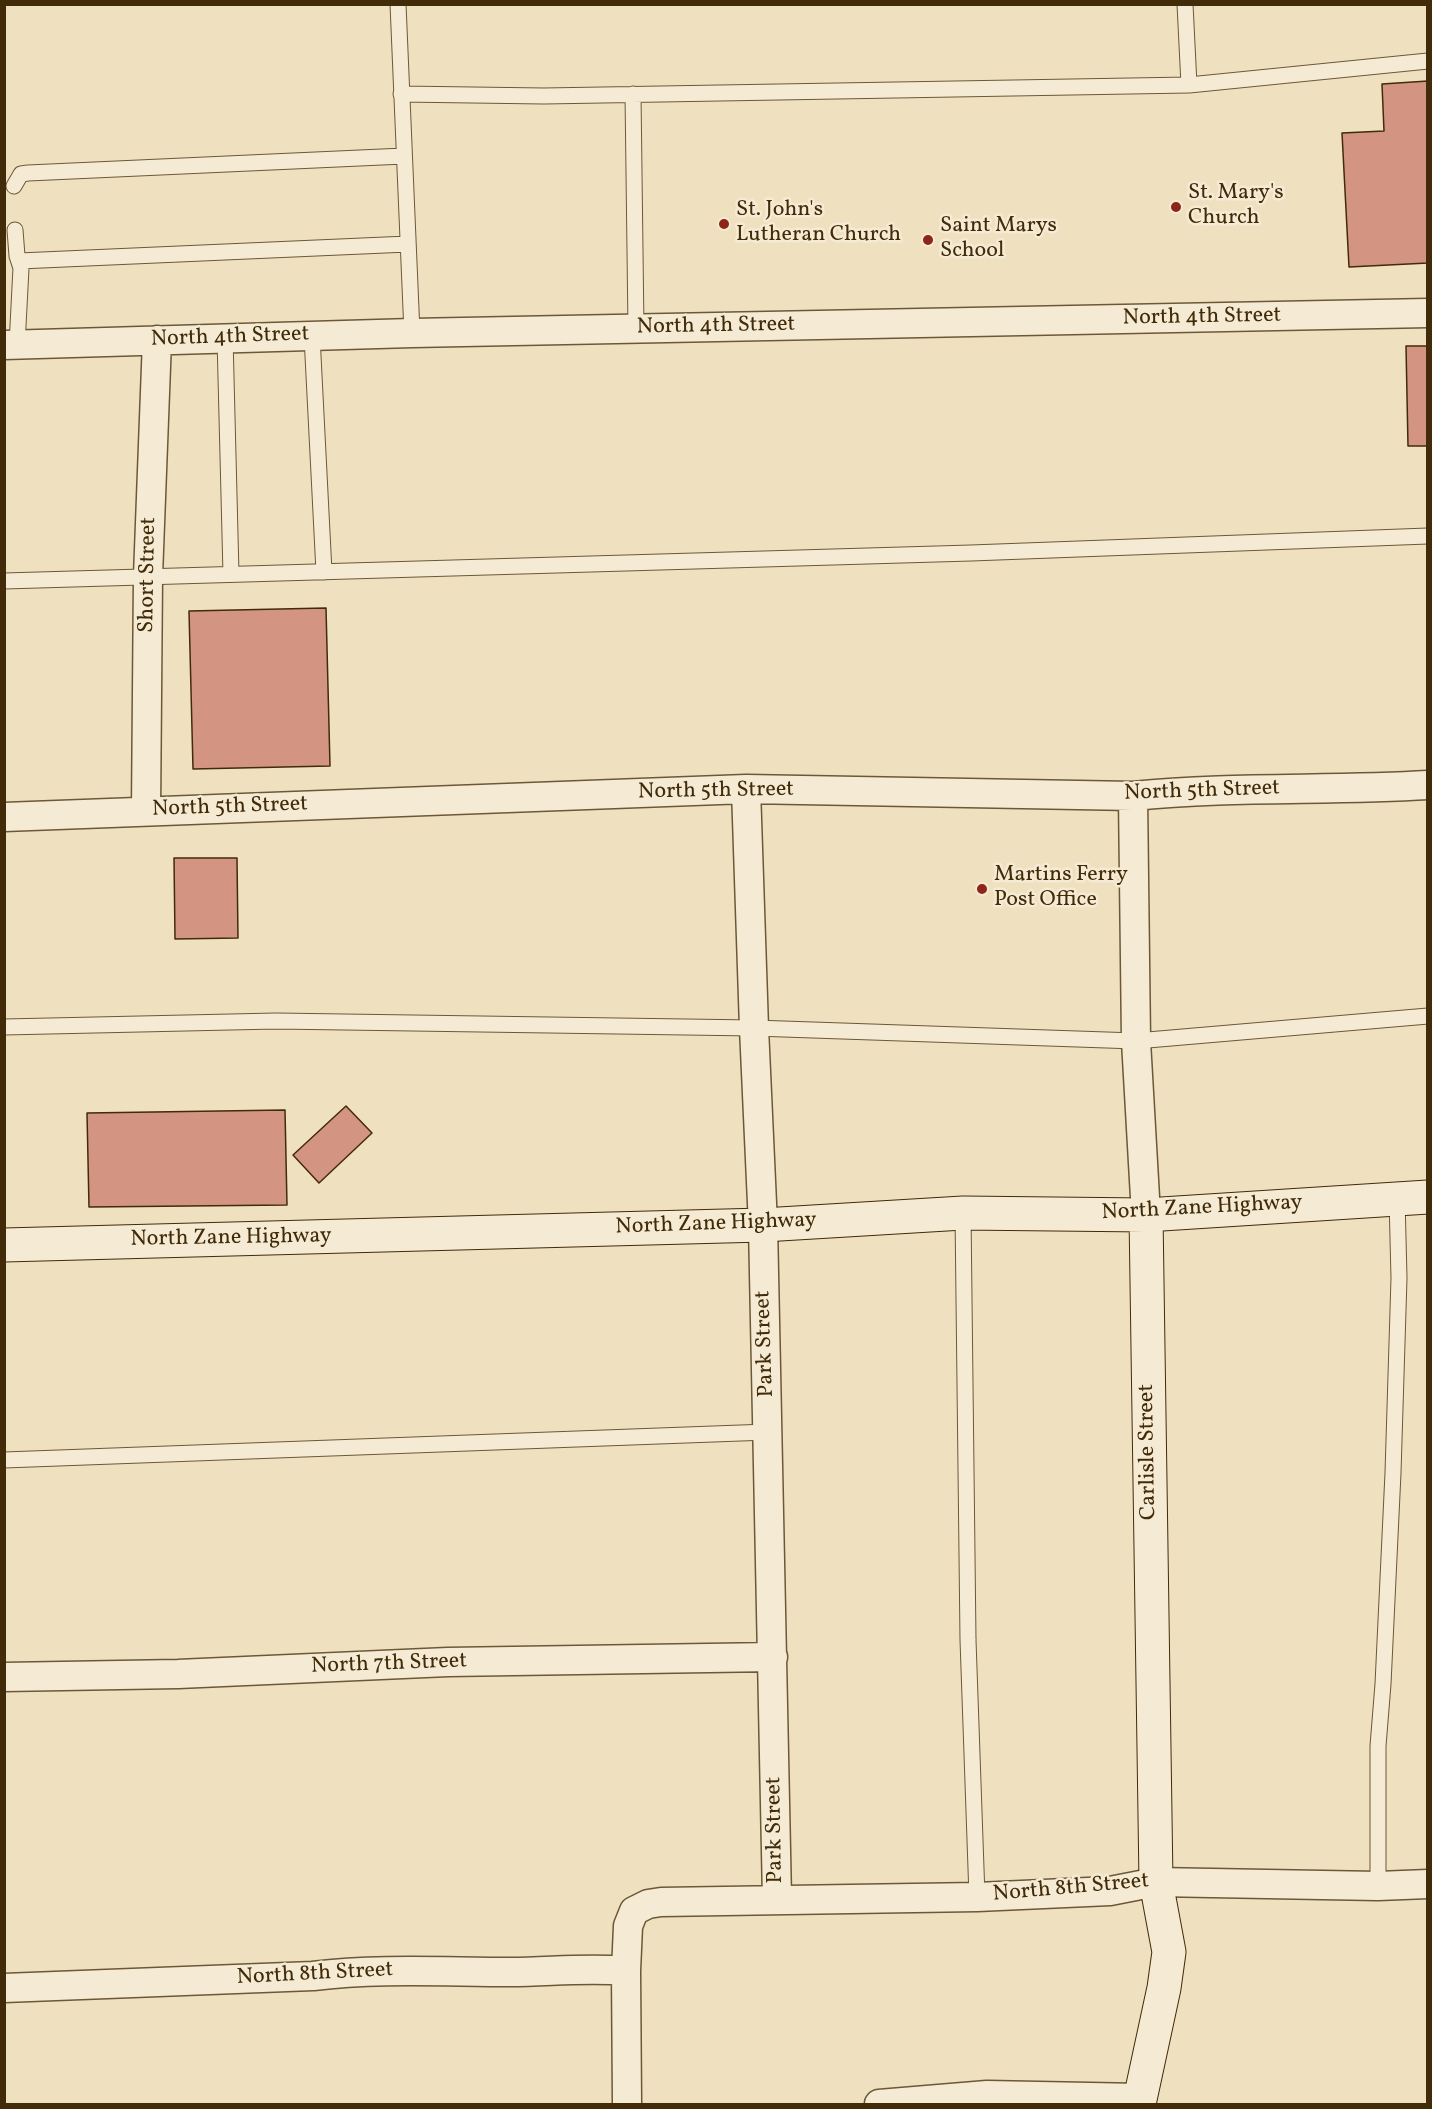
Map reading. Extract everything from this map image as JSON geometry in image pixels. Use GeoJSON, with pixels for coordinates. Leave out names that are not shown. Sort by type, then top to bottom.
{"type":"FeatureCollection","features":[{"type":"Feature","properties":{"kind":"street","name":"North 4th Street"},"geometry":{"type":"LineString","coordinates":[[11,345],[412,333],[1428,313]]}},
{"type":"Feature","properties":{"kind":"street","name":"Short Street"},"geometry":{"type":"LineString","coordinates":[[146,811],[147,576],[157,340]]}},
{"type":"Feature","properties":{"kind":"street","name":"North 5th Street"},"geometry":{"type":"LineString","coordinates":[[4,817],[746,789],[1133,796],[1190,790],[1382,788],[1428,785]]}},
{"type":"Feature","properties":{"kind":"street","name":"Park Street"},"geometry":{"type":"LineString","coordinates":[[746,789],[763,1225],[777,1899]]}},
{"type":"Feature","properties":{"kind":"street","name":"Carlisle Street"},"geometry":{"type":"LineString","coordinates":[[1133,796],[1136,1041],[1146,1215],[1156,1882],[1169,1952],[1164,1988],[1140,2101]]}},
{"type":"Feature","properties":{"kind":"street","name":"North Zane Highway"},"geometry":{"type":"LineString","coordinates":[[4,1245],[763,1225],[963,1213],[1146,1215],[1412,1197]]}},
{"type":"Feature","properties":{"kind":"street","name":"North 7th Street"},"geometry":{"type":"LineString","coordinates":[[4,1677],[178,1674],[448,1662],[773,1657]]}},
{"type":"Feature","properties":{"kind":"street","name":"North 8th Street"},"geometry":{"type":"LineString","coordinates":[[4,1988],[313,1977],[348,1972],[382,1971],[512,1972],[595,1968],[626,1971],[628,1926],[634,1911],[648,1904],[661,1902],[977,1897],[1110,1891],[1156,1882],[1378,1886],[1428,1884]]}},
{"type":"Feature","properties":{"kind":"street"},"geometry":{"type":"LineString","coordinates":[[626,1971],[627,2104]]}},
{"type":"Feature","properties":{"kind":"street"},"geometry":{"type":"LineString","coordinates":[[879,2104],[987,2095],[1140,2101]]}},
{"type":"Feature","properties":{"kind":"lane"},"geometry":{"type":"LineString","coordinates":[[398,4],[412,333]]}},
{"type":"Feature","properties":{"kind":"lane"},"geometry":{"type":"LineString","coordinates":[[1185,4],[1189,85]]}},
{"type":"Feature","properties":{"kind":"lane"},"geometry":{"type":"LineString","coordinates":[[401,94],[544,96],[1189,85],[1428,61]]}},
{"type":"Feature","properties":{"kind":"lane"},"geometry":{"type":"LineString","coordinates":[[633,94],[636,329]]}},
{"type":"Feature","properties":{"kind":"lane"},"geometry":{"type":"LineString","coordinates":[[14,186],[21,174],[28,173],[404,156]]}},
{"type":"Feature","properties":{"kind":"lane"},"geometry":{"type":"LineString","coordinates":[[11,345],[21,268],[15,230]]}},
{"type":"Feature","properties":{"kind":"lane"},"geometry":{"type":"LineString","coordinates":[[19,261],[408,244]]}},
{"type":"Feature","properties":{"kind":"lane"},"geometry":{"type":"LineString","coordinates":[[312,336],[324,572]]}},
{"type":"Feature","properties":{"kind":"lane"},"geometry":{"type":"LineString","coordinates":[[225,338],[231,574]]}},
{"type":"Feature","properties":{"kind":"lane"},"geometry":{"type":"LineString","coordinates":[[4,581],[971,553],[1428,536]]}},
{"type":"Feature","properties":{"kind":"lane"},"geometry":{"type":"LineString","coordinates":[[4,1027],[276,1021],[754,1028],[1136,1041],[1428,1016]]}},
{"type":"Feature","properties":{"kind":"lane"},"geometry":{"type":"LineString","coordinates":[[1378,1886],[1378,1746],[1393,1473],[1399,1278],[1412,1197]]}},
{"type":"Feature","properties":{"kind":"lane"},"geometry":{"type":"LineString","coordinates":[[963,1213],[968,1640],[977,1897]]}},
{"type":"Feature","properties":{"kind":"lane"},"geometry":{"type":"LineString","coordinates":[[4,1460],[768,1432]]}},
{"type":"Feature","properties":{"kind":"building"},"geometry":{"type":"Polygon","coordinates":[[[1428,81],[1428,263],[1349,267],[1342,133],[1384,131],[1382,84],[1428,81]]]}},
{"type":"Feature","properties":{"kind":"building"},"geometry":{"type":"Polygon","coordinates":[[[1406,346],[1428,346],[1428,446],[1408,446],[1406,346]]]}},
{"type":"Feature","properties":{"kind":"building"},"geometry":{"type":"Polygon","coordinates":[[[326,608],[330,766],[193,769],[189,611],[326,608]]]}},
{"type":"Feature","properties":{"kind":"building"},"geometry":{"type":"Polygon","coordinates":[[[174,858],[237,858],[238,938],[175,939],[174,858]]]}},
{"type":"Feature","properties":{"kind":"building"},"geometry":{"type":"Polygon","coordinates":[[[346,1106],[372,1133],[319,1183],[293,1155],[346,1106]]]}},
{"type":"Feature","properties":{"kind":"building"},"geometry":{"type":"Polygon","coordinates":[[[285,1110],[287,1205],[89,1207],[87,1113],[285,1110]]]}},
{"type":"Feature","properties":{"kind":"place","name":"St. Mary's Church"},"geometry":{"type":"Point","coordinates":[1176,207]}},
{"type":"Feature","properties":{"kind":"place","name":"St. John's Lutheran Church"},"geometry":{"type":"Point","coordinates":[724,224]}},
{"type":"Feature","properties":{"kind":"place","name":"Saint Marys School"},"geometry":{"type":"Point","coordinates":[928,240]}},
{"type":"Feature","properties":{"kind":"place","name":"Martins Ferry Post Office"},"geometry":{"type":"Point","coordinates":[982,889]}}]}
